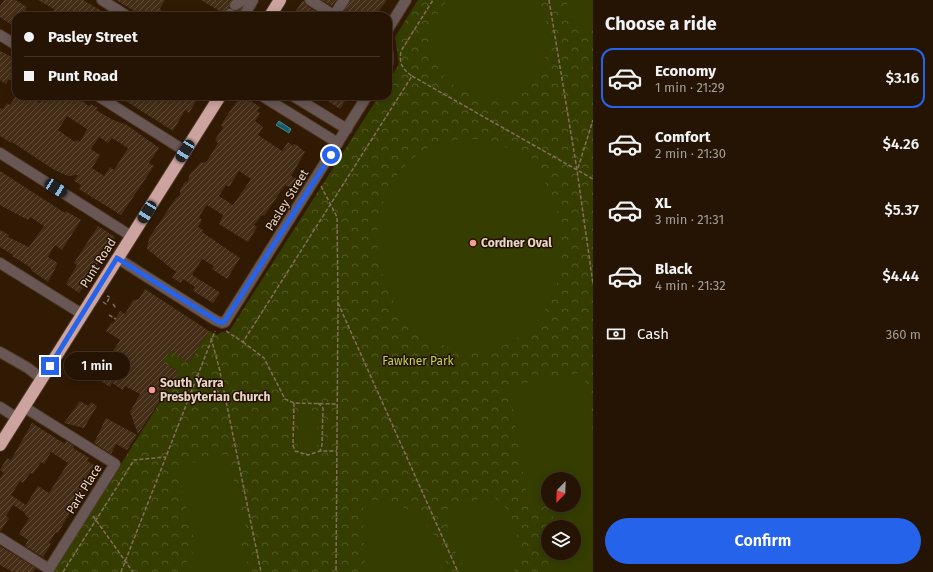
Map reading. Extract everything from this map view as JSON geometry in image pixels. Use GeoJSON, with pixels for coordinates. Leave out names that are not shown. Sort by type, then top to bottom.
{"type":"FeatureCollection","features":[{"type":"Feature","properties":{"kind":"highway"},"geometry":{"type":"LineString","coordinates":[[272,12],[280,0]]}},
{"type":"Feature","properties":{"kind":"highway","name":"Punt Road"},"geometry":{"type":"LineString","coordinates":[[0,445],[217,100]]}},
{"type":"Feature","properties":{"kind":"street"},"geometry":{"type":"LineString","coordinates":[[102,0],[121,12]]}},
{"type":"Feature","properties":{"kind":"street"},"geometry":{"type":"LineString","coordinates":[[237,10],[253,0]]}},
{"type":"Feature","properties":{"kind":"street"},"geometry":{"type":"LineString","coordinates":[[310,0],[329,12]]}},
{"type":"Feature","properties":{"kind":"street"},"geometry":{"type":"LineString","coordinates":[[337,12],[344,0]]}},
{"type":"Feature","properties":{"kind":"street"},"geometry":{"type":"LineString","coordinates":[[392,23],[406,0]]}},
{"type":"Feature","properties":{"kind":"street"},"geometry":{"type":"LineString","coordinates":[[0,35],[12,42]]}},
{"type":"Feature","properties":{"kind":"street"},"geometry":{"type":"LineString","coordinates":[[104,100],[185,151]]}},
{"type":"Feature","properties":{"kind":"street"},"geometry":{"type":"LineString","coordinates":[[268,100],[338,144]]}},
{"type":"Feature","properties":{"kind":"street"},"geometry":{"type":"LineString","coordinates":[[299,100],[346,129]]}},
{"type":"Feature","properties":{"kind":"street","name":"Pasley Street"},"geometry":{"type":"LineString","coordinates":[[117,258],[219,322],[223,323],[228,318],[364,100]]}},
{"type":"Feature","properties":{"kind":"street"},"geometry":{"type":"LineString","coordinates":[[0,153],[132,236]]}},
{"type":"Feature","properties":{"kind":"street"},"geometry":{"type":"LineString","coordinates":[[0,263],[82,314]]}},
{"type":"Feature","properties":{"kind":"street"},"geometry":{"type":"LineString","coordinates":[[0,352],[28,368],[42,379]]}},
{"type":"Feature","properties":{"kind":"street"},"geometry":{"type":"LineString","coordinates":[[0,407],[17,418]]}},
{"type":"Feature","properties":{"kind":"street","name":"Park Place"},"geometry":{"type":"LineString","coordinates":[[0,538],[49,569],[115,464],[24,407]]}},
{"type":"Feature","properties":{"kind":"path"},"geometry":{"type":"LineString","coordinates":[[433,0],[401,51],[400,58],[402,68],[412,76],[593,179]]}},
{"type":"Feature","properties":{"kind":"path"},"geometry":{"type":"LineString","coordinates":[[549,0],[577,170],[593,284]]}},
{"type":"Feature","properties":{"kind":"path"},"geometry":{"type":"LineString","coordinates":[[243,342],[412,76]]}},
{"type":"Feature","properties":{"kind":"path"},"geometry":{"type":"LineString","coordinates":[[577,170],[593,120]]}},
{"type":"Feature","properties":{"kind":"path"},"geometry":{"type":"LineString","coordinates":[[323,181],[321,185],[332,204],[337,217],[338,303],[336,572]]}},
{"type":"Feature","properties":{"kind":"path"},"geometry":{"type":"LineString","coordinates":[[103,302],[106,304],[108,301],[110,297],[107,296]]}},
{"type":"Feature","properties":{"kind":"path"},"geometry":{"type":"LineString","coordinates":[[338,303],[458,572]]}},
{"type":"Feature","properties":{"kind":"path"},"geometry":{"type":"LineString","coordinates":[[112,304],[116,308]]}},
{"type":"Feature","properties":{"kind":"path"},"geometry":{"type":"LineString","coordinates":[[109,315],[116,319]]}},
{"type":"Feature","properties":{"kind":"path"},"geometry":{"type":"LineString","coordinates":[[226,330],[264,358],[285,399],[294,402],[337,404]]}},
{"type":"Feature","properties":{"kind":"path"},"geometry":{"type":"LineString","coordinates":[[121,572],[164,457],[215,331]]}},
{"type":"Feature","properties":{"kind":"path"},"geometry":{"type":"LineString","coordinates":[[211,338],[215,350],[261,572]]}},
{"type":"Feature","properties":{"kind":"path"},"geometry":{"type":"LineString","coordinates":[[196,375],[225,397]]}},
{"type":"Feature","properties":{"kind":"path"},"geometry":{"type":"LineString","coordinates":[[294,402],[293,449],[297,453],[304,455],[314,455],[320,451],[337,451]]}},
{"type":"Feature","properties":{"kind":"path"},"geometry":{"type":"LineString","coordinates":[[318,403],[323,408],[322,445],[320,451]]}},
{"type":"Feature","properties":{"kind":"path"},"geometry":{"type":"LineString","coordinates":[[63,572],[134,460],[164,457]]}},
{"type":"Feature","properties":{"kind":"path"},"geometry":{"type":"LineString","coordinates":[[87,508],[132,572]]}},
{"type":"Feature","properties":{"kind":"green space","name":"Fawkner Park"},"geometry":{"type":"Polygon","coordinates":[[[418,0],[593,0],[593,572],[53,572],[179,372],[170,366],[167,370],[160,365],[170,351],[189,363],[209,331],[217,335],[222,332],[228,333],[376,100],[392,100],[392,75],[399,64],[395,37],[418,0]]]}},
{"type":"Feature","properties":{"kind":"green space"},"geometry":{"type":"Polygon","coordinates":[[[447,0],[533,0],[537,4],[546,21],[549,39],[536,76],[515,93],[491,98],[466,92],[446,78],[433,56],[432,30],[447,0]]]}},
{"type":"Feature","properties":{"kind":"green space"},"geometry":{"type":"Polygon","coordinates":[[[567,0],[593,0],[593,29],[588,29],[568,19],[567,0]]]}},
{"type":"Feature","properties":{"kind":"green space","name":"Cordner Oval"},"geometry":{"type":"Polygon","coordinates":[[[465,139],[507,148],[537,171],[555,205],[562,244],[557,283],[540,317],[512,341],[473,351],[465,351],[442,345],[415,327],[397,306],[385,283],[379,257],[378,230],[383,204],[393,180],[411,160],[434,145],[465,139]]]}},
{"type":"Feature","properties":{"kind":"green space"},"geometry":{"type":"Polygon","coordinates":[[[584,372],[593,431],[593,572],[544,572],[554,560],[581,560],[581,520],[555,520],[552,512],[581,512],[581,472],[541,472],[541,507],[529,509],[509,386],[584,372]]]}},
{"type":"Feature","properties":{"kind":"green space"},"geometry":{"type":"Polygon","coordinates":[[[299,413],[318,413],[317,448],[298,447],[299,413]]]}},
{"type":"Feature","properties":{"kind":"green space"},"geometry":{"type":"Polygon","coordinates":[[[227,454],[246,529],[238,531],[250,572],[181,572],[192,554],[207,539],[195,542],[176,467],[227,454]]]}},
{"type":"Feature","properties":{"kind":"green space"},"geometry":{"type":"Polygon","coordinates":[[[492,495],[510,512],[522,553],[514,572],[468,572],[452,546],[444,510],[492,495]]]}},
{"type":"Feature","properties":{"kind":"green space"},"geometry":{"type":"Polygon","coordinates":[[[373,500],[401,506],[413,513],[423,522],[432,532],[439,544],[448,572],[365,572],[363,501],[373,500]]]}},
{"type":"Feature","properties":{"kind":"water"},"geometry":{"type":"Polygon","coordinates":[[[279,121],[291,129],[289,133],[276,125],[279,121]]]}},
{"type":"Feature","properties":{"kind":"building"},"geometry":{"type":"Polygon","coordinates":[[[4,0],[15,0],[27,7],[24,12],[12,12],[12,25],[0,17],[0,6],[4,0]]]}},
{"type":"Feature","properties":{"kind":"building"},"geometry":{"type":"Polygon","coordinates":[[[38,0],[83,0],[103,12],[55,12],[53,11],[54,9],[38,0]]]}},
{"type":"Feature","properties":{"kind":"building"},"geometry":{"type":"Polygon","coordinates":[[[116,0],[165,0],[160,8],[162,12],[136,12],[116,0]]]}},
{"type":"Feature","properties":{"kind":"building"},"geometry":{"type":"Polygon","coordinates":[[[201,0],[231,0],[229,8],[224,12],[221,12],[201,0]]]}},
{"type":"Feature","properties":{"kind":"building"},"geometry":{"type":"Polygon","coordinates":[[[303,0],[306,5],[317,12],[295,12],[303,0]]]}},
{"type":"Feature","properties":{"kind":"building"},"geometry":{"type":"Polygon","coordinates":[[[322,0],[336,0],[332,6],[322,0]]]}},
{"type":"Feature","properties":{"kind":"building"},"geometry":{"type":"Polygon","coordinates":[[[350,0],[387,0],[378,12],[343,12],[350,0]]]}},
{"type":"Feature","properties":{"kind":"building"},"geometry":{"type":"Polygon","coordinates":[[[0,51],[12,57],[12,81],[9,79],[6,84],[0,80],[0,51]]]}},
{"type":"Feature","properties":{"kind":"building"},"geometry":{"type":"Polygon","coordinates":[[[13,100],[35,100],[40,103],[42,100],[81,100],[89,106],[91,104],[98,108],[96,110],[113,120],[127,125],[159,148],[149,163],[154,166],[121,215],[79,189],[81,185],[74,181],[78,175],[68,176],[53,169],[12,142],[11,143],[0,136],[0,108],[3,109],[7,103],[10,105],[13,100]],[[67,116],[58,130],[75,142],[76,140],[80,142],[87,129],[67,116]],[[99,137],[91,149],[100,155],[92,168],[104,176],[110,167],[114,170],[128,148],[112,138],[108,143],[99,137]]]}},
{"type":"Feature","properties":{"kind":"building"},"geometry":{"type":"Polygon","coordinates":[[[124,100],[196,101],[189,113],[185,110],[173,131],[124,100]]]}},
{"type":"Feature","properties":{"kind":"building"},"geometry":{"type":"Polygon","coordinates":[[[237,100],[250,100],[260,107],[257,111],[260,113],[255,121],[263,127],[258,135],[282,151],[288,142],[293,146],[294,144],[297,145],[305,152],[291,176],[297,179],[291,188],[285,185],[264,216],[262,215],[254,225],[257,227],[248,242],[219,224],[223,215],[207,205],[200,215],[199,217],[202,220],[198,227],[203,230],[202,232],[240,258],[227,279],[212,269],[214,266],[202,259],[192,275],[220,293],[213,303],[196,293],[193,290],[195,287],[183,279],[181,283],[172,278],[176,272],[147,249],[149,238],[176,198],[180,195],[180,190],[185,182],[188,181],[190,174],[201,162],[203,163],[207,161],[218,143],[215,140],[223,128],[221,125],[237,100]],[[239,171],[229,187],[226,185],[219,196],[233,205],[251,179],[239,171]]]}},
{"type":"Feature","properties":{"kind":"building"},"geometry":{"type":"Polygon","coordinates":[[[326,100],[346,100],[340,109],[326,100]]]}},
{"type":"Feature","properties":{"kind":"building"},"geometry":{"type":"Polygon","coordinates":[[[0,171],[65,213],[66,211],[81,220],[62,250],[55,245],[48,257],[58,263],[48,282],[32,271],[30,267],[0,247],[0,230],[9,235],[8,237],[29,247],[44,226],[30,217],[28,220],[0,205],[0,171]]]}},
{"type":"Feature","properties":{"kind":"building"},"geometry":{"type":"Polygon","coordinates":[[[98,226],[115,237],[79,293],[66,284],[77,265],[74,263],[98,226]]]}},
{"type":"Feature","properties":{"kind":"building"},"geometry":{"type":"Polygon","coordinates":[[[145,289],[209,331],[189,363],[170,351],[163,362],[179,372],[138,434],[130,412],[140,394],[125,386],[123,390],[112,383],[110,387],[101,381],[104,378],[96,373],[100,365],[95,362],[99,356],[104,359],[109,352],[112,353],[120,340],[106,331],[111,323],[113,324],[120,311],[125,314],[133,300],[139,299],[145,289]]]}},
{"type":"Feature","properties":{"kind":"building"},"geometry":{"type":"Polygon","coordinates":[[[80,401],[88,406],[91,402],[97,406],[84,428],[64,423],[80,401]]]}},
{"type":"Feature","properties":{"kind":"building"},"geometry":{"type":"Polygon","coordinates":[[[106,418],[137,435],[127,450],[116,444],[111,454],[94,443],[106,418]]]}},
{"type":"Feature","properties":{"kind":"building"},"geometry":{"type":"Polygon","coordinates":[[[32,423],[65,444],[66,441],[74,446],[73,448],[89,458],[87,461],[94,465],[86,478],[89,480],[58,533],[56,532],[49,543],[51,544],[43,557],[25,546],[28,540],[19,534],[29,518],[24,512],[13,505],[6,516],[9,518],[0,532],[0,478],[4,473],[0,470],[7,458],[11,460],[32,423]],[[51,452],[44,464],[41,462],[33,474],[30,473],[23,483],[20,481],[11,495],[26,505],[38,486],[49,493],[68,463],[51,452]]]}},
{"type":"Feature","properties":{"kind":"building"},"geometry":{"type":"Polygon","coordinates":[[[0,546],[36,568],[33,572],[13,572],[0,565],[0,546]]]}},
{"type":"Feature","properties":{"kind":"tunnel"},"geometry":{"type":"LineString","coordinates":[[238,12],[241,8]]}},
{"type":"Feature","properties":{"kind":"place","name":"Cordner Oval"},"geometry":{"type":"Point","coordinates":[473,243]}},
{"type":"Feature","properties":{"kind":"place","name":"South Yarra Presbyterian Church"},"geometry":{"type":"Point","coordinates":[152,390]}},
{"type":"Feature","properties":{"kind":"route"},"geometry":{"type":"LineString","coordinates":[[50,366],[117,258],[219,322],[223,323],[226,321],[331,155]]}}]}
